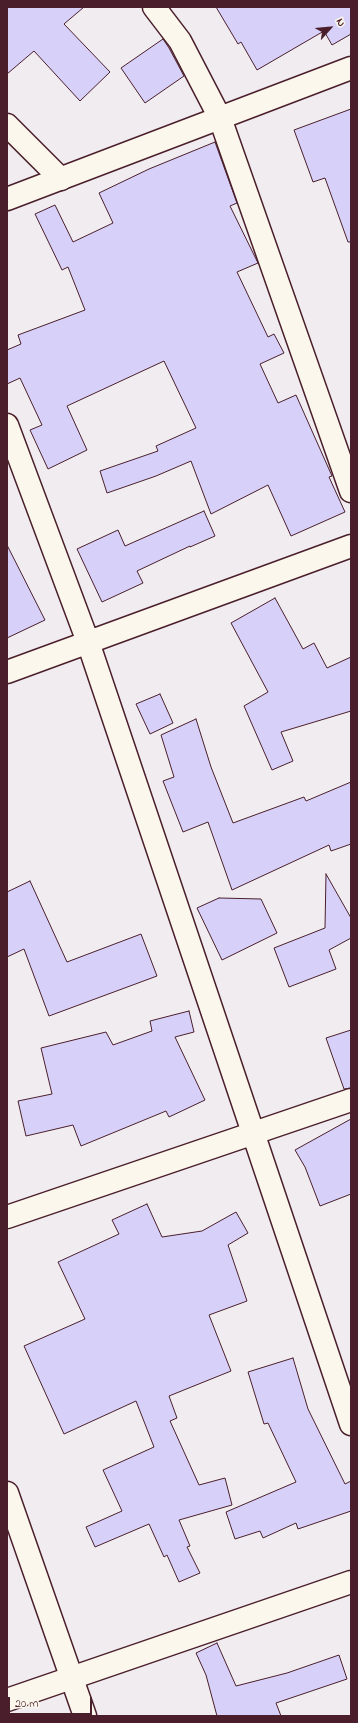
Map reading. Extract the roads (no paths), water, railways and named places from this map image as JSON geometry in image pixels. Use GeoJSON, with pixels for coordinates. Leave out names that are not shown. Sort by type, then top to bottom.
{"type":"FeatureCollection","features":[{"type":"Feature","properties":{"kind":"street"},"geometry":{"type":"LineString","coordinates":[[154,7],[180,41],[220,118],[351,490]]}},
{"type":"Feature","properties":{"kind":"street"},"geometry":{"type":"LineString","coordinates":[[7,199],[351,68]]}},
{"type":"Feature","properties":{"kind":"street"},"geometry":{"type":"LineString","coordinates":[[7,125],[61,179]]}},
{"type":"Feature","properties":{"kind":"street"},"geometry":{"type":"LineString","coordinates":[[7,425],[88,642],[351,1424]]}},
{"type":"Feature","properties":{"kind":"street"},"geometry":{"type":"LineString","coordinates":[[7,672],[351,546]]}},
{"type":"Feature","properties":{"kind":"street"},"geometry":{"type":"LineString","coordinates":[[7,1217],[253,1132],[351,1100]]}},
{"type":"Feature","properties":{"kind":"street"},"geometry":{"type":"LineString","coordinates":[[7,1493],[71,1679],[86,1716]]}},
{"type":"Feature","properties":{"kind":"street"},"geometry":{"type":"LineString","coordinates":[[7,1700],[351,1582]]}}]}
